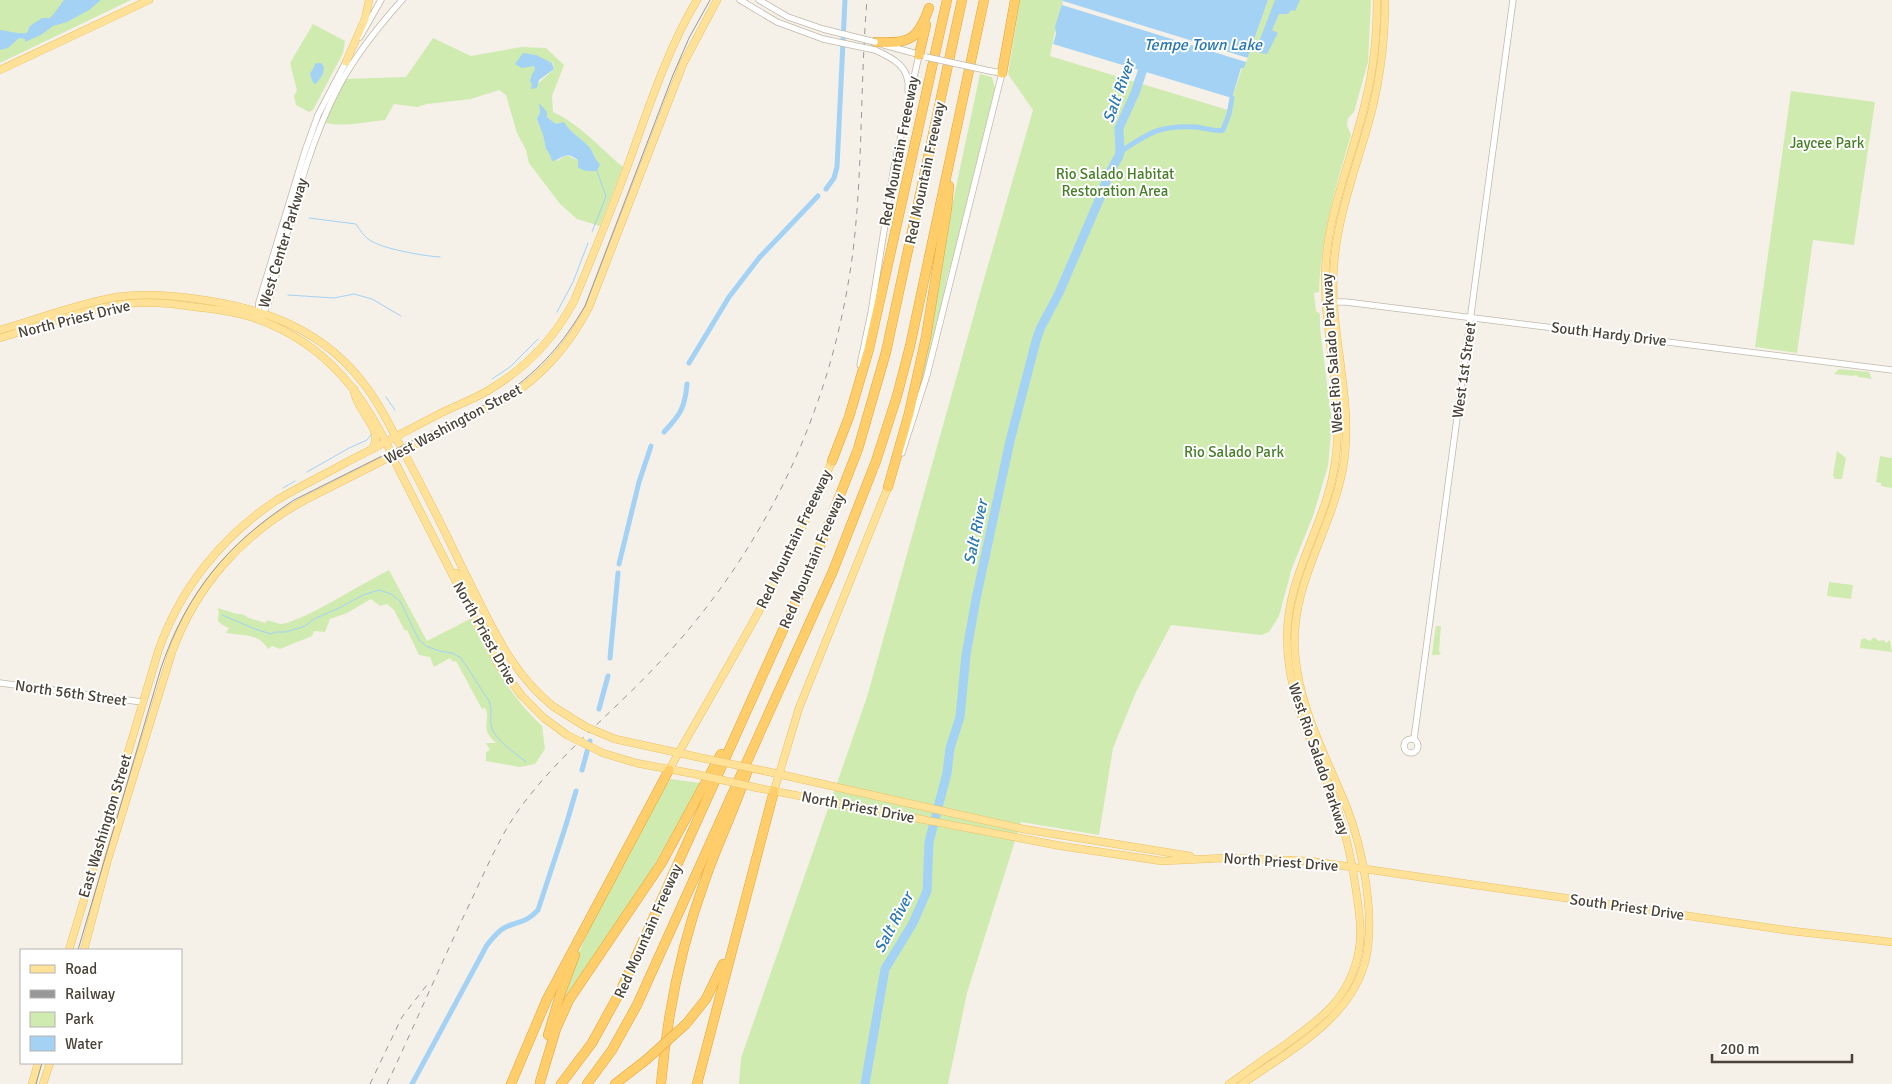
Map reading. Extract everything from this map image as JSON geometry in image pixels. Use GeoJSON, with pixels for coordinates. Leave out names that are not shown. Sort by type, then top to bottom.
{"type":"FeatureCollection","features":[{"type":"Feature","properties":{"kind":"highway"},"geometry":{"type":"LineString","coordinates":[[832,461],[849,417],[871,342],[947,0]]}},
{"type":"Feature","properties":{"kind":"highway","name":"Red Mountain Freeway"},"geometry":{"type":"LineString","coordinates":[[561,1084],[592,1043],[613,1008],[828,528],[852,465],[886,352],[962,0]]}},
{"type":"Feature","properties":{"kind":"highway","name":"Red Mountain Freeway"},"geometry":{"type":"LineString","coordinates":[[587,1084],[612,1050],[633,1012],[846,541],[879,453],[910,346],[984,0]]}},
{"type":"Feature","properties":{"kind":"highway"},"geometry":{"type":"LineString","coordinates":[[1002,73],[1015,0]]}},
{"type":"Feature","properties":{"kind":"highway"},"geometry":{"type":"LineString","coordinates":[[875,46],[897,42],[913,36],[924,24],[930,4]]}},
{"type":"Feature","properties":{"kind":"highway"},"geometry":{"type":"LineString","coordinates":[[922,56],[930,4]]}},
{"type":"Feature","properties":{"kind":"highway"},"geometry":{"type":"LineString","coordinates":[[888,487],[909,414],[926,337],[947,208],[950,156]]}},
{"type":"Feature","properties":{"kind":"highway"},"geometry":{"type":"LineString","coordinates":[[540,1083],[556,1029],[569,1000],[664,859],[748,706]]}},
{"type":"Feature","properties":{"kind":"highway"},"geometry":{"type":"LineString","coordinates":[[661,1084],[671,1003],[687,935],[706,878],[741,792],[757,741]]}},
{"type":"Feature","properties":{"kind":"highway"},"geometry":{"type":"LineString","coordinates":[[511,1084],[546,999],[669,770]]}},
{"type":"Feature","properties":{"kind":"highway"},"geometry":{"type":"LineString","coordinates":[[697,1084],[774,791]]}},
{"type":"Feature","properties":{"kind":"highway"},"geometry":{"type":"LineString","coordinates":[[540,1083],[543,1055],[558,1001],[577,949],[604,892]]}},
{"type":"Feature","properties":{"kind":"highway"},"geometry":{"type":"LineString","coordinates":[[615,1084],[646,1060],[686,1024],[706,999],[719,975],[742,910]]}},
{"type":"Feature","properties":{"kind":"main road"},"geometry":{"type":"LineString","coordinates":[[0,70],[149,0]]}},
{"type":"Feature","properties":{"kind":"main road"},"geometry":{"type":"LineString","coordinates":[[346,62],[365,19],[369,0]]}},
{"type":"Feature","properties":{"kind":"main road","name":"West Washington Street"},"geometry":{"type":"LineString","coordinates":[[142,702],[161,643],[177,606],[196,578],[225,543],[250,520],[282,497],[396,436],[487,391],[506,379],[537,353],[558,328],[574,301],[599,240],[678,33],[697,0]]}},
{"type":"Feature","properties":{"kind":"main road","name":"West Washington Street"},"geometry":{"type":"LineString","coordinates":[[156,704],[172,652],[186,620],[206,585],[234,553],[258,531],[288,510],[514,394],[543,372],[571,337],[589,307],[683,64],[716,0]]}},
{"type":"Feature","properties":{"kind":"main road","name":"West Rio Salado Parkway"},"geometry":{"type":"LineString","coordinates":[[1240,1084],[1310,1036],[1336,1014],[1355,987],[1367,954],[1369,916],[1362,868],[1348,811],[1304,701],[1295,652],[1295,615],[1300,592],[1329,505],[1336,456],[1339,419],[1329,302],[1328,245],[1333,218],[1368,92],[1376,38],[1376,0]]}},
{"type":"Feature","properties":{"kind":"main road","name":"West Rio Salado Parkway"},"geometry":{"type":"LineString","coordinates":[[1329,302],[1339,230],[1378,83],[1383,44],[1385,0]]}},
{"type":"Feature","properties":{"kind":"main road","name":"North Priest Drive"},"geometry":{"type":"LineString","coordinates":[[0,330],[109,299],[156,294],[229,303],[261,311],[302,330],[341,360],[366,386],[404,451],[506,654],[538,694],[554,707],[586,727],[615,739],[818,782],[1024,829],[1200,858]]}},
{"type":"Feature","properties":{"kind":"main road","name":"North Priest Drive"},"geometry":{"type":"LineString","coordinates":[[0,338],[99,309],[138,303],[163,302],[217,309],[259,319],[290,334],[310,347],[336,369],[354,389],[387,442],[502,670],[527,702],[544,718],[567,735],[603,753],[629,762],[814,799],[1020,838],[1162,861],[1200,858],[1286,859],[1362,868]]}},
{"type":"Feature","properties":{"kind":"main road"},"geometry":{"type":"LineString","coordinates":[[354,389],[354,398],[376,434],[376,443],[372,450]]}},
{"type":"Feature","properties":{"kind":"main road","name":"Red Mountain Freeeway"},"geometry":{"type":"LineString","coordinates":[[669,770],[785,564],[808,518],[832,461]]}},
{"type":"Feature","properties":{"kind":"main road"},"geometry":{"type":"LineString","coordinates":[[774,791],[799,708],[888,487]]}},
{"type":"Feature","properties":{"kind":"main road","name":"West Rio Salado Parkway"},"geometry":{"type":"LineString","coordinates":[[1229,1084],[1327,1012],[1342,994],[1352,975],[1358,955],[1361,935],[1348,845],[1339,815],[1294,697],[1287,655],[1288,619],[1293,589],[1304,556],[1329,505]]}},
{"type":"Feature","properties":{"kind":"main road"},"geometry":{"type":"LineString","coordinates":[[452,574],[458,574],[461,577],[470,595],[480,603]]}},
{"type":"Feature","properties":{"kind":"main road","name":"East Washington Street"},"geometry":{"type":"LineString","coordinates":[[69,949],[142,702]]}},
{"type":"Feature","properties":{"kind":"main road","name":"East Washington Street"},"geometry":{"type":"LineString","coordinates":[[84,949],[108,859],[156,704]]}},
{"type":"Feature","properties":{"kind":"main road","name":"South Priest Drive"},"geometry":{"type":"LineString","coordinates":[[1362,868],[1792,931],[1892,942]]}},
{"type":"Feature","properties":{"kind":"main road"},"geometry":{"type":"LineString","coordinates":[[1336,1014],[1337,1008],[1352,985],[1352,975]]}},
{"type":"Feature","properties":{"kind":"main road"},"geometry":{"type":"LineString","coordinates":[[32,1084],[38,1064]]}},
{"type":"Feature","properties":{"kind":"main road"},"geometry":{"type":"LineString","coordinates":[[43,1084],[50,1064]]}},
{"type":"Feature","properties":{"kind":"main road"},"geometry":{"type":"LineString","coordinates":[[1240,1084],[1252,1072],[1255,1066]]}},
{"type":"Feature","properties":{"kind":"street","name":"West Center Parkway"},"geometry":{"type":"LineString","coordinates":[[259,319],[305,151],[318,115],[381,0]]}},
{"type":"Feature","properties":{"kind":"street","name":"West Center Parkway"},"geometry":{"type":"LineString","coordinates":[[261,311],[268,304],[309,158],[324,117],[339,86],[360,52],[402,0]]}},
{"type":"Feature","properties":{"kind":"street"},"geometry":{"type":"LineString","coordinates":[[740,0],[777,22],[822,39],[875,46],[1002,73],[922,392],[888,487]]}},
{"type":"Feature","properties":{"kind":"street"},"geometry":{"type":"LineString","coordinates":[[759,0],[788,17],[875,46],[894,59],[906,75],[908,86],[902,126]]}},
{"type":"Feature","properties":{"kind":"street","name":"West 1st Street"},"geometry":{"type":"LineString","coordinates":[[1414,739],[1513,0]]}},
{"type":"Feature","properties":{"kind":"street","name":"Red Mountain Freeeway"},"geometry":{"type":"LineString","coordinates":[[832,461],[854,387],[868,327],[902,126],[922,56]]}},
{"type":"Feature","properties":{"kind":"street","name":"South Hardy Drive"},"geometry":{"type":"LineString","coordinates":[[1329,302],[1471,317],[1892,370]]}},
{"type":"Feature","properties":{"kind":"street","name":"North 56th Street"},"geometry":{"type":"LineString","coordinates":[[0,682],[142,702]]}},
{"type":"Feature","properties":{"kind":"green space"},"geometry":{"type":"Polygon","coordinates":[[[0,0],[131,0],[0,63],[0,0]]]}},
{"type":"Feature","properties":{"kind":"green space","name":"Rio Salado Habitat Restoration Area"},"geometry":{"type":"Polygon","coordinates":[[[1020,0],[1063,0],[1050,56],[1228,110],[1268,0],[1371,0],[1368,62],[1354,112],[1348,118],[1347,125],[1351,135],[1334,193],[1326,232],[1319,292],[1314,293],[1316,311],[1320,314],[1320,328],[1332,423],[1328,466],[1313,516],[1292,568],[1279,616],[1269,632],[1261,635],[1171,625],[1136,692],[1113,748],[1099,835],[1021,822],[967,993],[948,1084],[739,1084],[741,1058],[867,697],[1033,110],[1008,74],[1020,0]]]}},
{"type":"Feature","properties":{"kind":"green space"},"geometry":{"type":"Polygon","coordinates":[[[313,24],[345,41],[343,53],[313,110],[309,112],[296,105],[294,96],[297,90],[290,63],[313,24]]]}},
{"type":"Feature","properties":{"kind":"green space"},"geometry":{"type":"Polygon","coordinates":[[[433,38],[471,56],[521,47],[546,48],[564,65],[552,96],[553,112],[573,123],[623,167],[600,226],[577,219],[560,204],[529,163],[526,150],[517,133],[506,95],[499,90],[471,99],[427,104],[417,107],[394,104],[385,120],[346,125],[322,122],[343,79],[406,77],[433,38]],[[544,60],[534,65],[536,70],[532,89],[554,69],[553,63],[544,60]],[[539,103],[540,112],[537,119],[546,149],[557,161],[567,156],[581,160],[596,160],[586,144],[564,123],[556,124],[547,117],[539,103]]]}},
{"type":"Feature","properties":{"kind":"green space"},"geometry":{"type":"Polygon","coordinates":[[[980,74],[992,77],[995,88],[917,402],[940,263],[980,74]]]}},
{"type":"Feature","properties":{"kind":"green space","name":"Jaycee Park"},"geometry":{"type":"Polygon","coordinates":[[[1791,91],[1875,102],[1854,245],[1813,240],[1797,353],[1755,347],[1791,91]]]}},
{"type":"Feature","properties":{"kind":"green space"},"geometry":{"type":"Polygon","coordinates":[[[1839,369],[1869,372],[1872,379],[1856,375],[1834,374],[1839,369]]]}},
{"type":"Feature","properties":{"kind":"green space"},"geometry":{"type":"Polygon","coordinates":[[[1837,451],[1846,458],[1842,479],[1835,479],[1833,475],[1837,451]]]}},
{"type":"Feature","properties":{"kind":"green space"},"geometry":{"type":"Polygon","coordinates":[[[1880,456],[1892,458],[1892,488],[1881,486],[1881,483],[1876,482],[1880,456]]]}},
{"type":"Feature","properties":{"kind":"green space"},"geometry":{"type":"Polygon","coordinates":[[[389,570],[427,641],[470,619],[510,689],[542,726],[545,749],[535,764],[520,767],[486,761],[486,752],[490,750],[486,743],[496,743],[486,728],[487,713],[485,708],[482,709],[456,661],[453,662],[450,658],[434,667],[430,657],[419,655],[407,630],[405,631],[394,610],[387,604],[380,606],[371,599],[347,613],[330,619],[325,632],[314,631],[312,636],[280,649],[272,646],[268,649],[260,640],[250,636],[226,633],[229,628],[218,621],[218,608],[266,623],[267,620],[280,624],[287,623],[326,605],[389,570]]]}},
{"type":"Feature","properties":{"kind":"green space"},"geometry":{"type":"Polygon","coordinates":[[[1829,582],[1853,585],[1851,599],[1827,596],[1829,582]]]}},
{"type":"Feature","properties":{"kind":"green space"},"geometry":{"type":"Polygon","coordinates":[[[1436,626],[1441,626],[1439,651],[1441,653],[1439,655],[1432,655],[1436,626]]]}},
{"type":"Feature","properties":{"kind":"green space"},"geometry":{"type":"Polygon","coordinates":[[[1874,637],[1879,641],[1884,640],[1886,643],[1890,640],[1892,652],[1860,648],[1861,640],[1864,638],[1870,641],[1874,637]]]}},
{"type":"Feature","properties":{"kind":"green space"},"geometry":{"type":"Polygon","coordinates":[[[670,779],[700,783],[651,871],[565,997],[562,996],[582,945],[606,895],[658,797],[670,779]]]}},
{"type":"Feature","properties":{"kind":"water"},"geometry":{"type":"Polygon","coordinates":[[[64,0],[101,0],[89,10],[67,22],[53,26],[41,35],[25,42],[25,39],[19,38],[8,48],[0,50],[0,30],[27,33],[30,26],[42,18],[50,18],[64,0]]]}},
{"type":"Feature","properties":{"kind":"water","name":"Tempe Town Lake"},"geometry":{"type":"Polygon","coordinates":[[[1063,0],[1268,0],[1244,68],[1241,68],[1232,98],[1053,44],[1056,34],[1055,27],[1063,0]]]}},
{"type":"Feature","properties":{"kind":"water"},"geometry":{"type":"Polygon","coordinates":[[[1275,0],[1300,0],[1295,11],[1291,10],[1288,14],[1279,14],[1272,30],[1278,33],[1267,54],[1255,52],[1275,0]]]}},
{"type":"Feature","properties":{"kind":"water"},"geometry":{"type":"Polygon","coordinates":[[[523,53],[536,55],[552,63],[554,69],[539,80],[537,88],[531,89],[532,84],[530,81],[535,70],[534,66],[522,68],[515,64],[523,53]]]}},
{"type":"Feature","properties":{"kind":"water"},"geometry":{"type":"Polygon","coordinates":[[[316,63],[321,63],[324,67],[323,74],[316,84],[313,83],[310,74],[316,63]]]}},
{"type":"Feature","properties":{"kind":"water"},"geometry":{"type":"Polygon","coordinates":[[[539,103],[547,112],[547,117],[556,124],[564,122],[590,148],[600,164],[597,171],[580,169],[578,167],[578,160],[569,155],[552,161],[546,149],[537,119],[540,112],[539,103]]]}},
{"type":"Feature","properties":{"kind":"pier"},"geometry":{"type":"Polygon","coordinates":[[[1063,1],[1248,58],[1246,62],[1062,5],[1063,1]]]}},
{"type":"Feature","properties":{"kind":"waterway"},"geometry":{"type":"LineString","coordinates":[[826,189],[834,178],[837,167],[845,0]]}},
{"type":"Feature","properties":{"kind":"waterway","name":"Salt River"},"geometry":{"type":"LineString","coordinates":[[865,1084],[885,969],[913,923],[927,891],[929,842],[947,773],[950,748],[960,717],[966,655],[976,599],[1010,441],[1036,341],[1040,329],[1059,293],[1110,172],[1119,156],[1119,128],[1135,93],[1146,60]]}},
{"type":"Feature","properties":{"kind":"waterway"},"geometry":{"type":"LineString","coordinates":[[1120,152],[1139,139],[1156,131],[1173,127],[1223,130],[1232,98]]}},
{"type":"Feature","properties":{"kind":"waterway"},"geometry":{"type":"LineString","coordinates":[[592,232],[606,196],[597,171]]}},
{"type":"Feature","properties":{"kind":"waterway"},"geometry":{"type":"LineString","coordinates":[[689,363],[729,297],[759,258],[818,196]]}},
{"type":"Feature","properties":{"kind":"waterway"},"geometry":{"type":"LineString","coordinates":[[309,218],[356,224],[363,234],[374,243],[414,254],[440,257]]}},
{"type":"Feature","properties":{"kind":"waterway"},"geometry":{"type":"LineString","coordinates":[[557,312],[573,282],[588,243]]}},
{"type":"Feature","properties":{"kind":"waterway"},"geometry":{"type":"LineString","coordinates":[[288,295],[334,298],[354,294],[372,299],[401,316]]}},
{"type":"Feature","properties":{"kind":"waterway"},"geometry":{"type":"LineString","coordinates":[[492,379],[510,367],[538,339]]}},
{"type":"Feature","properties":{"kind":"waterway"},"geometry":{"type":"LineString","coordinates":[[664,432],[681,411],[687,384]]}},
{"type":"Feature","properties":{"kind":"waterway"},"geometry":{"type":"LineString","coordinates":[[386,397],[395,410]]}},
{"type":"Feature","properties":{"kind":"waterway"},"geometry":{"type":"LineString","coordinates":[[307,472],[367,440],[372,433]]}},
{"type":"Feature","properties":{"kind":"waterway"},"geometry":{"type":"LineString","coordinates":[[619,564],[639,482],[651,446]]}},
{"type":"Feature","properties":{"kind":"waterway"},"geometry":{"type":"LineString","coordinates":[[283,488],[295,481]]}},
{"type":"Feature","properties":{"kind":"waterway"},"geometry":{"type":"LineString","coordinates":[[610,658],[618,573]]}},
{"type":"Feature","properties":{"kind":"waterway"},"geometry":{"type":"LineString","coordinates":[[222,615],[271,634],[305,626],[314,619],[363,595],[379,590],[391,594],[400,601],[419,640],[426,646],[452,653],[461,658],[489,701],[491,726],[495,734],[507,747],[526,762]]}},
{"type":"Feature","properties":{"kind":"waterway"},"geometry":{"type":"LineString","coordinates":[[599,709],[608,676]]}},
{"type":"Feature","properties":{"kind":"waterway"},"geometry":{"type":"LineString","coordinates":[[582,770],[590,741]]}},
{"type":"Feature","properties":{"kind":"waterway"},"geometry":{"type":"LineString","coordinates":[[412,1084],[487,945],[501,930],[525,920],[538,910],[576,791]]}},
{"type":"Feature","properties":{"kind":"tram line"},"geometry":{"type":"LineString","coordinates":[[78,949],[161,668],[171,641],[197,593],[229,552],[270,517],[294,500],[506,394],[541,365],[568,332],[585,306],[673,75],[689,38],[710,0]]}},
{"type":"Feature","properties":{"kind":"tram line"},"geometry":{"type":"LineString","coordinates":[[36,1084],[42,1064]]}},
{"type":"Feature","properties":{"kind":"railway"},"geometry":{"type":"LineString","coordinates":[[387,1084],[448,949],[512,819],[552,770],[656,666],[705,609],[748,547],[785,481],[821,393],[843,313],[850,272],[858,189],[867,0]]}},
{"type":"Feature","properties":{"kind":"railway"},"geometry":{"type":"LineString","coordinates":[[370,1084],[402,1017],[430,981]]}},
{"type":"Feature","properties":{"kind":"park label","name":"Rio Salado Park"},"geometry":{"type":"Point","coordinates":[1234,452]}}]}
